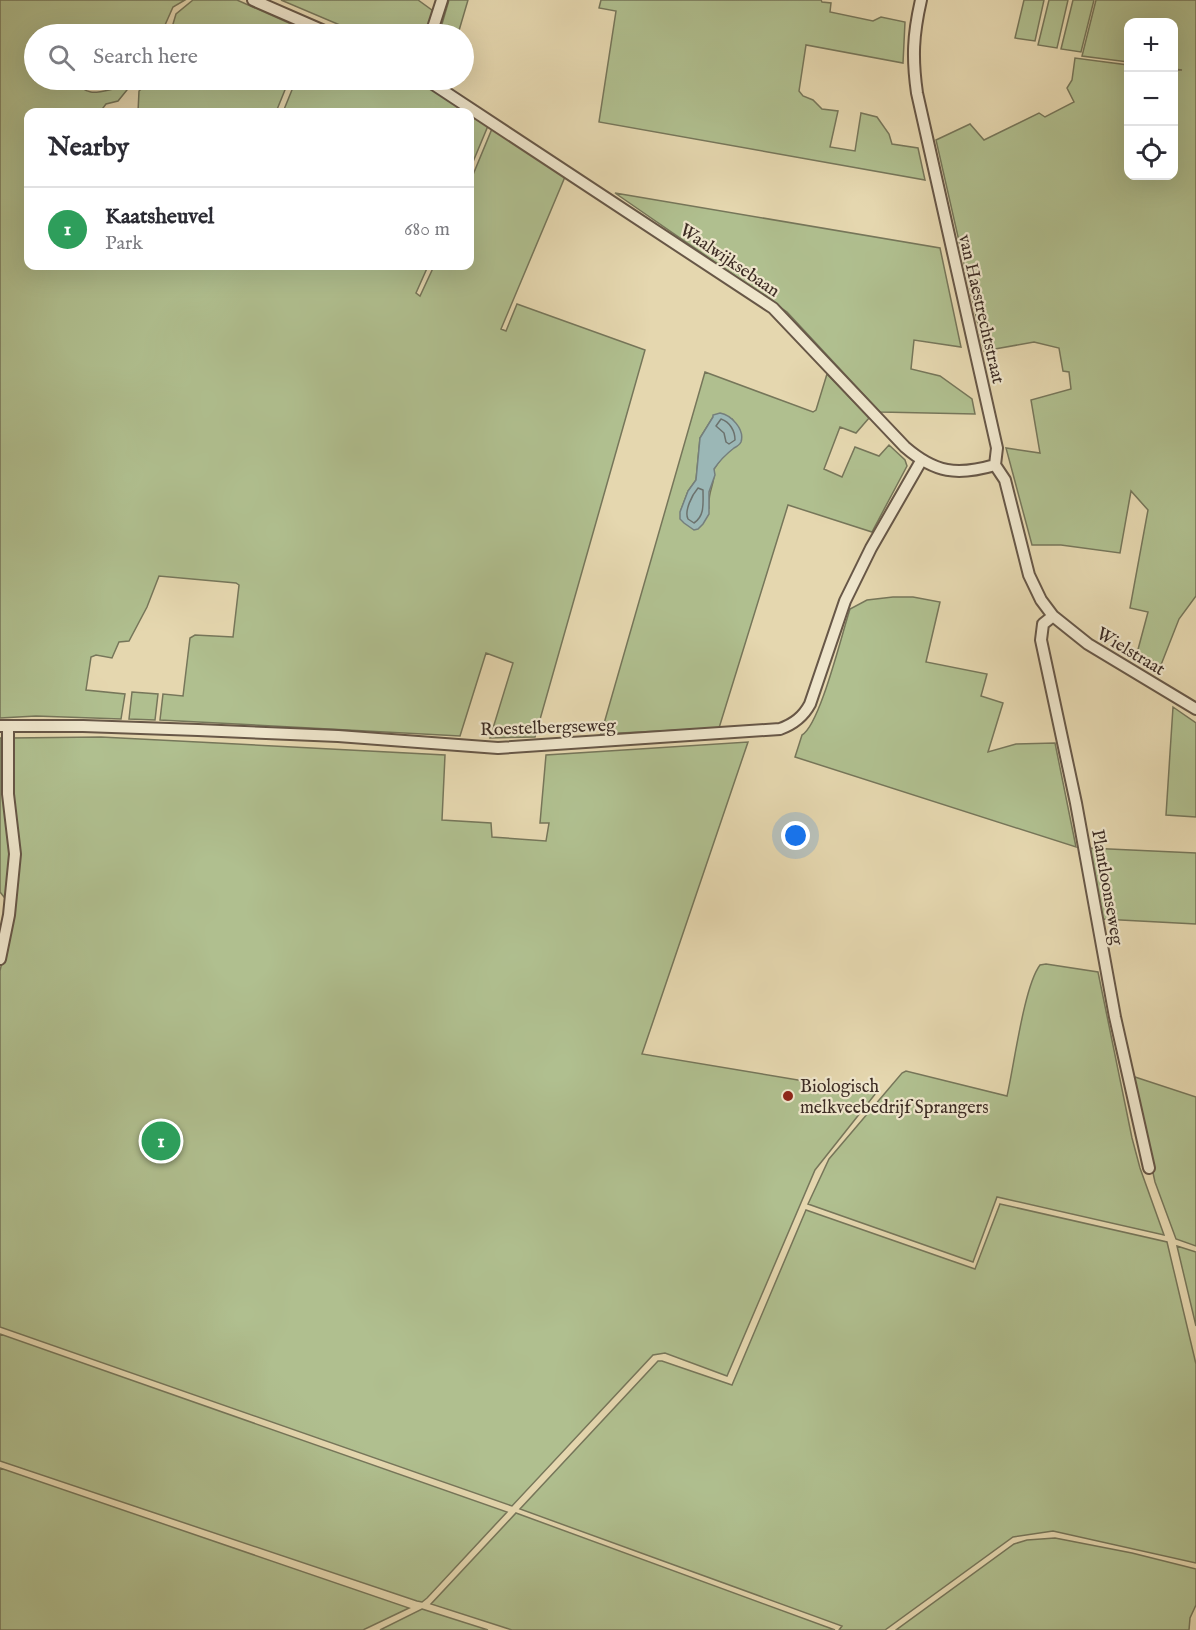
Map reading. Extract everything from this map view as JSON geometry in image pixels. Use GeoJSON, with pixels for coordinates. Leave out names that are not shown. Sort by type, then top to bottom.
{"type":"FeatureCollection","features":[{"type":"Feature","properties":{"kind":"street"},"geometry":{"type":"LineString","coordinates":[[253,0],[308,24]]}},
{"type":"Feature","properties":{"kind":"street"},"geometry":{"type":"LineString","coordinates":[[435,24],[442,0]]}},
{"type":"Feature","properties":{"kind":"street","name":"van Haestrechtstraat"},"geometry":{"type":"LineString","coordinates":[[921,0],[913,47],[917,93],[996,441],[995,465],[1005,480],[1029,575],[1041,600],[1053,616]]}},
{"type":"Feature","properties":{"kind":"street","name":"Waalwijksebaan"},"geometry":{"type":"LineString","coordinates":[[442,90],[469,108]]}},
{"type":"Feature","properties":{"kind":"street","name":"Waalwijksebaan"},"geometry":{"type":"LineString","coordinates":[[474,111],[773,308],[921,461],[942,469],[960,471],[995,465]]}},
{"type":"Feature","properties":{"kind":"street","name":"Roestelbergseweg"},"geometry":{"type":"LineString","coordinates":[[0,959],[9,915],[15,854],[8,794],[4,726],[95,726],[280,733],[498,748],[780,729],[796,721],[810,704],[845,601],[871,548],[921,461]]}},
{"type":"Feature","properties":{"kind":"street","name":"Wielstraat"},"geometry":{"type":"LineString","coordinates":[[1053,616],[1088,644],[1196,709]]}},
{"type":"Feature","properties":{"kind":"street","name":"Plantloonseweg"},"geometry":{"type":"LineString","coordinates":[[1053,616],[1043,624],[1041,640],[1076,803],[1115,1017],[1149,1168]]}},
{"type":"Feature","properties":{"kind":"green space"},"geometry":{"type":"Polygon","coordinates":[[[0,0],[185,0],[173,7],[165,24],[24,24],[24,90],[100,92],[127,90],[118,101],[106,104],[103,108],[24,108],[24,270],[426,270],[416,293],[420,296],[432,270],[474,270],[474,172],[494,124],[567,172],[501,329],[506,331],[517,304],[645,350],[535,737],[490,738],[513,663],[486,653],[460,736],[160,720],[163,694],[183,696],[190,638],[195,635],[233,637],[239,585],[159,576],[147,607],[129,641],[119,642],[112,658],[96,655],[91,657],[86,690],[125,694],[121,719],[36,716],[0,718],[0,0]]]}},
{"type":"Feature","properties":{"kind":"green space"},"geometry":{"type":"Polygon","coordinates":[[[193,0],[237,0],[291,24],[173,24],[176,14],[193,0]]]}},
{"type":"Feature","properties":{"kind":"green space"},"geometry":{"type":"Polygon","coordinates":[[[281,0],[418,0],[436,13],[433,24],[337,24],[281,0]]]}},
{"type":"Feature","properties":{"kind":"green space"},"geometry":{"type":"Polygon","coordinates":[[[449,0],[468,0],[461,24],[442,24],[449,0]]]}},
{"type":"Feature","properties":{"kind":"green space"},"geometry":{"type":"Polygon","coordinates":[[[601,0],[821,0],[831,3],[830,12],[873,21],[881,17],[905,22],[903,63],[806,45],[799,91],[822,109],[838,111],[830,147],[855,151],[861,113],[877,117],[889,134],[892,144],[918,148],[925,180],[599,122],[616,11],[599,8],[601,0]]]}},
{"type":"Feature","properties":{"kind":"green space"},"geometry":{"type":"Polygon","coordinates":[[[1024,0],[1044,0],[1035,41],[1015,38],[1024,0]]]}},
{"type":"Feature","properties":{"kind":"green space"},"geometry":{"type":"Polygon","coordinates":[[[1049,0],[1068,0],[1057,48],[1038,45],[1049,0]]]}},
{"type":"Feature","properties":{"kind":"green space"},"geometry":{"type":"Polygon","coordinates":[[[1073,0],[1094,0],[1081,52],[1061,49],[1073,0]]]}},
{"type":"Feature","properties":{"kind":"green space"},"geometry":{"type":"Polygon","coordinates":[[[1096,0],[1196,0],[1196,596],[1179,619],[1159,670],[1136,657],[1148,612],[1130,608],[1148,510],[1131,491],[1120,553],[1061,545],[1032,545],[1006,448],[1040,453],[1031,400],[1071,389],[1069,372],[1063,371],[1059,348],[1034,342],[984,351],[936,140],[970,124],[984,140],[1039,113],[1045,117],[1074,102],[1067,88],[1072,80],[1075,58],[1124,64],[1124,180],[1178,180],[1178,70],[1182,70],[1178,70],[1178,18],[1124,18],[1124,61],[1082,56],[1096,0]]]}},
{"type":"Feature","properties":{"kind":"green space"},"geometry":{"type":"Polygon","coordinates":[[[285,90],[278,108],[138,108],[139,91],[285,90]]]}},
{"type":"Feature","properties":{"kind":"green space"},"geometry":{"type":"Polygon","coordinates":[[[292,90],[437,90],[468,108],[285,108],[292,90]]]}},
{"type":"Feature","properties":{"kind":"green space"},"geometry":{"type":"Polygon","coordinates":[[[474,112],[490,121],[474,159],[474,112]]]}},
{"type":"Feature","properties":{"kind":"green space"},"geometry":{"type":"Polygon","coordinates":[[[615,193],[940,248],[961,347],[914,340],[911,369],[940,376],[972,399],[975,414],[880,412],[787,312],[615,193]]]}},
{"type":"Feature","properties":{"kind":"green space"},"geometry":{"type":"Polygon","coordinates":[[[705,372],[813,412],[816,410],[827,374],[869,418],[856,433],[840,427],[824,469],[842,477],[855,447],[879,456],[889,445],[905,460],[907,466],[872,532],[788,505],[719,728],[601,734],[705,372]],[[713,417],[700,438],[696,480],[688,491],[681,510],[709,508],[714,469],[740,431],[732,419],[713,417]]]}},
{"type":"Feature","properties":{"kind":"green space"},"geometry":{"type":"Polygon","coordinates":[[[913,597],[940,602],[926,662],[987,674],[981,696],[1003,703],[988,752],[1016,744],[1055,743],[1076,847],[795,757],[802,735],[809,728],[823,697],[850,609],[867,600],[913,597]]]}},
{"type":"Feature","properties":{"kind":"green space"},"geometry":{"type":"Polygon","coordinates":[[[132,692],[158,694],[155,720],[129,719],[132,692]]]}},
{"type":"Feature","properties":{"kind":"green space"},"geometry":{"type":"Polygon","coordinates":[[[1173,707],[1196,723],[1196,817],[1166,815],[1173,707]]]}},
{"type":"Feature","properties":{"kind":"green space"},"geometry":{"type":"Polygon","coordinates":[[[101,737],[445,755],[442,820],[491,823],[492,837],[546,841],[549,823],[540,823],[546,755],[748,742],[642,1054],[876,1093],[815,1170],[727,1376],[665,1353],[653,1355],[512,1506],[0,1327],[0,971],[13,911],[10,738],[101,737]]]}},
{"type":"Feature","properties":{"kind":"green space"},"geometry":{"type":"Polygon","coordinates":[[[0,738],[4,738],[11,853],[8,902],[0,892],[0,738]]]}},
{"type":"Feature","properties":{"kind":"green space"},"geometry":{"type":"Polygon","coordinates":[[[1088,848],[1196,853],[1196,924],[1102,919],[1088,848]]]}},
{"type":"Feature","properties":{"kind":"green space"},"geometry":{"type":"Polygon","coordinates":[[[1040,965],[1098,972],[1132,1138],[1140,1168],[1164,1235],[997,1197],[973,1262],[808,1204],[829,1159],[902,1073],[906,1071],[1007,1096],[1029,990],[1040,965]]]}},
{"type":"Feature","properties":{"kind":"green space"},"geometry":{"type":"Polygon","coordinates":[[[1132,1076],[1196,1097],[1196,1246],[1176,1239],[1155,1182],[1132,1076]]]}},
{"type":"Feature","properties":{"kind":"green space"},"geometry":{"type":"Polygon","coordinates":[[[1000,1204],[1167,1242],[1196,1364],[1196,1563],[1053,1531],[1013,1537],[885,1630],[839,1630],[842,1626],[520,1509],[658,1361],[732,1385],[806,1210],[975,1269],[1000,1204]]]}},
{"type":"Feature","properties":{"kind":"green space"},"geometry":{"type":"Polygon","coordinates":[[[1177,1246],[1196,1252],[1196,1326],[1177,1246]]]}},
{"type":"Feature","properties":{"kind":"green space"},"geometry":{"type":"Polygon","coordinates":[[[0,1334],[507,1512],[422,1602],[0,1461],[0,1334]]]}},
{"type":"Feature","properties":{"kind":"green space"},"geometry":{"type":"Polygon","coordinates":[[[0,1468],[409,1608],[363,1630],[0,1630],[0,1468]]]}},
{"type":"Feature","properties":{"kind":"green space"},"geometry":{"type":"Polygon","coordinates":[[[516,1513],[835,1630],[512,1630],[431,1604],[516,1513]]]}},
{"type":"Feature","properties":{"kind":"green space"},"geometry":{"type":"Polygon","coordinates":[[[1055,1538],[1132,1553],[1196,1569],[1196,1605],[1190,1618],[1189,1630],[896,1630],[1014,1544],[1027,1540],[1055,1538]]]}},
{"type":"Feature","properties":{"kind":"green space"},"geometry":{"type":"Polygon","coordinates":[[[422,1609],[488,1630],[380,1630],[422,1609]]]}},
{"type":"Feature","properties":{"kind":"water"},"geometry":{"type":"Polygon","coordinates":[[[720,413],[736,423],[741,432],[741,442],[714,469],[715,475],[709,492],[709,514],[703,524],[694,530],[680,519],[680,512],[688,491],[696,480],[700,438],[713,415],[720,413]]]}},
{"type":"Feature","properties":{"kind":"place","name":"Biologisch melkveebedrijf Sprangers"},"geometry":{"type":"Point","coordinates":[788,1096]}},
{"type":"Feature","properties":{"kind":"place","name":"Kaatsheuvel"},"geometry":{"type":"Point","coordinates":[161,1141]}}]}
